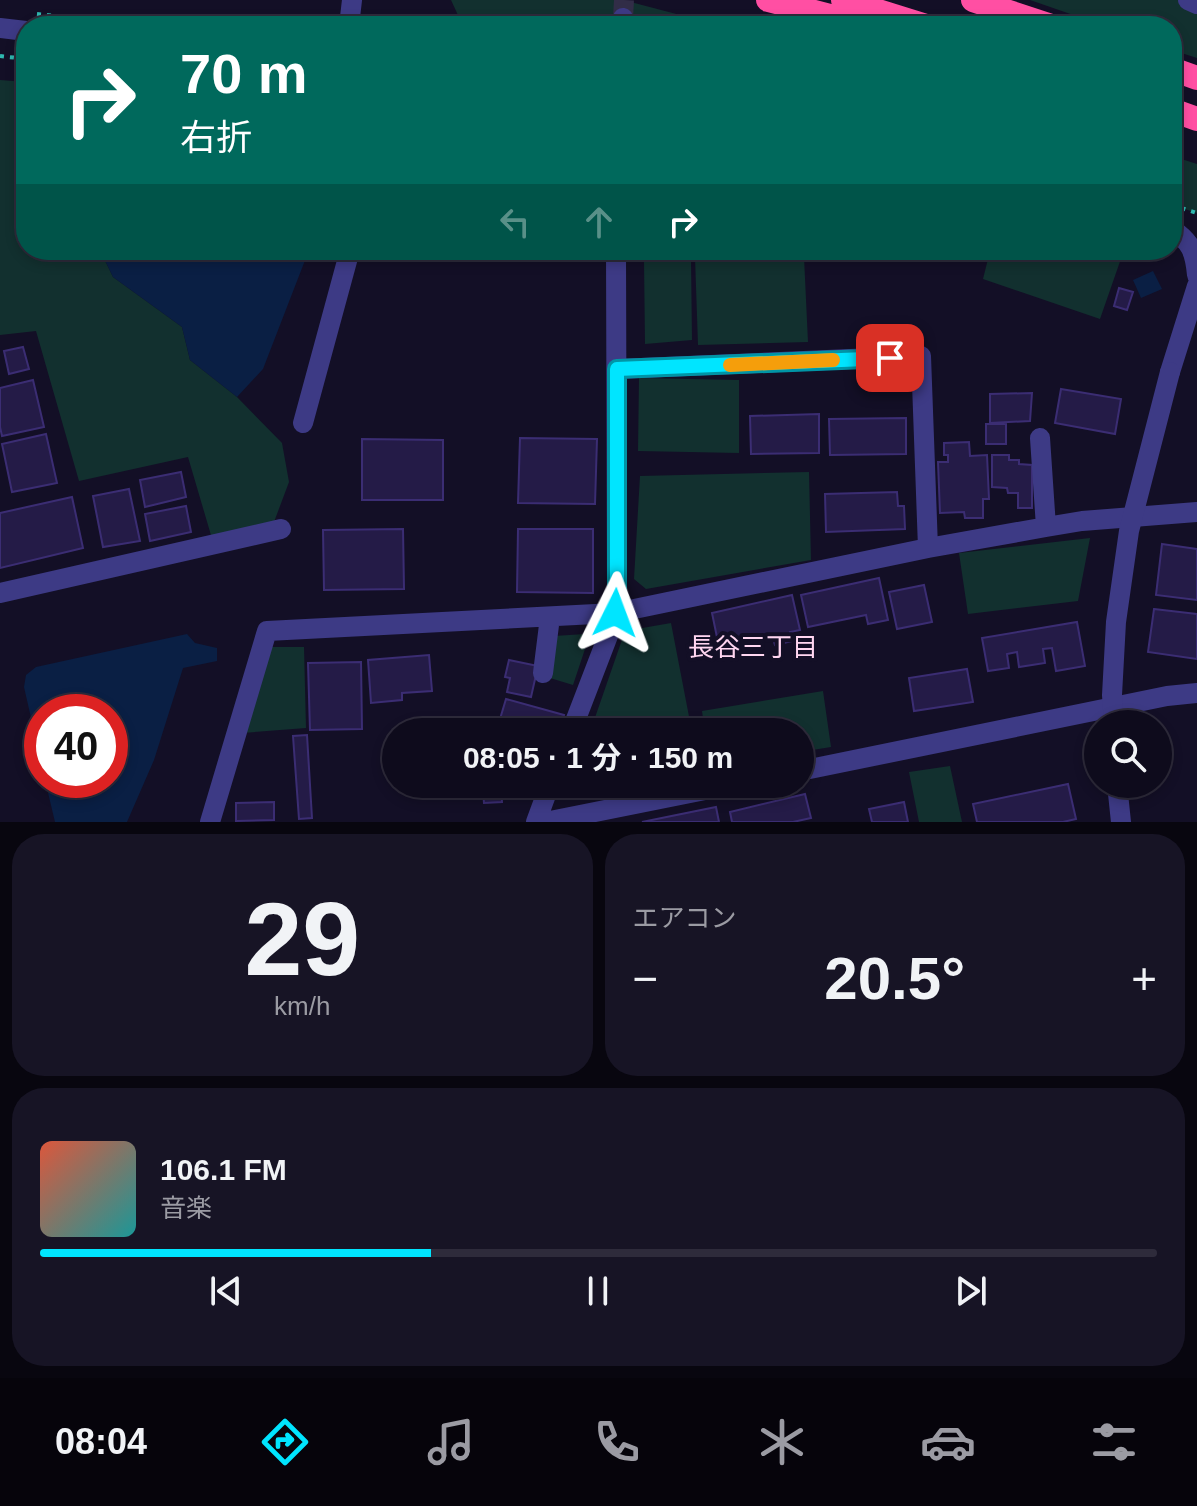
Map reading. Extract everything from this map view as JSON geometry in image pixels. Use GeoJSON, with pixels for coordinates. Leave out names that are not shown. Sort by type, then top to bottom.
{"type":"FeatureCollection","features":[{"type":"Feature","properties":{"kind":"highway"},"geometry":{"type":"LineString","coordinates":[[768,0],[830,16]]}},
{"type":"Feature","properties":{"kind":"highway"},"geometry":{"type":"LineString","coordinates":[[843,0],[894,16]]}},
{"type":"Feature","properties":{"kind":"highway"},"geometry":{"type":"LineString","coordinates":[[973,0],[1021,16]]}},
{"type":"Feature","properties":{"kind":"street"},"geometry":{"type":"LineString","coordinates":[[1188,0],[1197,4]]}},
{"type":"Feature","properties":{"kind":"street"},"geometry":{"type":"LineString","coordinates":[[1182,236],[1187,239],[1196,263]]}},
{"type":"Feature","properties":{"kind":"street"},"geometry":{"type":"LineString","coordinates":[[303,423],[347,260]]}},
{"type":"Feature","properties":{"kind":"street"},"geometry":{"type":"LineString","coordinates":[[576,718],[611,628],[617,593],[616,260]]}},
{"type":"Feature","properties":{"kind":"street"},"geometry":{"type":"LineString","coordinates":[[1113,710],[1116,622],[1129,531],[1170,372],[1197,286]]}},
{"type":"Feature","properties":{"kind":"street"},"geometry":{"type":"LineString","coordinates":[[617,369],[921,356],[928,548]]}},
{"type":"Feature","properties":{"kind":"street"},"geometry":{"type":"LineString","coordinates":[[1040,438],[1046,527]]}},
{"type":"Feature","properties":{"kind":"street"},"geometry":{"type":"LineString","coordinates":[[210,822],[267,631],[615,613],[928,548],[1046,527],[1082,521],[1197,512]]}},
{"type":"Feature","properties":{"kind":"street"},"geometry":{"type":"LineString","coordinates":[[0,593],[281,529]]}},
{"type":"Feature","properties":{"kind":"street"},"geometry":{"type":"LineString","coordinates":[[543,673],[550,617]]}},
{"type":"Feature","properties":{"kind":"street"},"geometry":{"type":"LineString","coordinates":[[814,768],[1167,696],[1197,693]]}},
{"type":"Feature","properties":{"kind":"street"},"geometry":{"type":"LineString","coordinates":[[536,822],[545,798]]}},
{"type":"Feature","properties":{"kind":"street"},"geometry":{"type":"LineString","coordinates":[[545,822],[665,798]]}},
{"type":"Feature","properties":{"kind":"street"},"geometry":{"type":"LineString","coordinates":[[1118,798],[1121,822]]}},
{"type":"Feature","properties":{"kind":"green space"},"geometry":{"type":"Polygon","coordinates":[[[451,0],[623,0],[684,16],[458,16],[451,0]]]}},
{"type":"Feature","properties":{"kind":"green space"},"geometry":{"type":"Polygon","coordinates":[[[1030,0],[1181,0],[1197,6],[1197,58],[1182,53],[1182,16],[1076,16],[1030,0]]]}},
{"type":"Feature","properties":{"kind":"green space"},"geometry":{"type":"Polygon","coordinates":[[[0,80],[16,81],[16,260],[105,260],[113,277],[182,327],[190,360],[237,397],[282,443],[289,482],[271,530],[213,542],[188,457],[79,481],[36,331],[0,335],[0,80]]]}},
{"type":"Feature","properties":{"kind":"green space"},"geometry":{"type":"Polygon","coordinates":[[[1182,159],[1197,164],[1197,213],[1182,208],[1182,159]]]}},
{"type":"Feature","properties":{"kind":"green space"},"geometry":{"type":"Polygon","coordinates":[[[691,260],[692,340],[645,344],[644,261],[691,260]]]}},
{"type":"Feature","properties":{"kind":"green space"},"geometry":{"type":"Polygon","coordinates":[[[695,260],[804,260],[808,342],[698,345],[695,260]]]}},
{"type":"Feature","properties":{"kind":"green space"},"geometry":{"type":"Polygon","coordinates":[[[988,260],[1121,260],[1100,319],[983,279],[988,260]]]}},
{"type":"Feature","properties":{"kind":"green space"},"geometry":{"type":"Polygon","coordinates":[[[639,378],[739,380],[739,453],[638,451],[639,378]]]}},
{"type":"Feature","properties":{"kind":"green space"},"geometry":{"type":"Polygon","coordinates":[[[809,472],[811,560],[646,589],[634,579],[640,476],[809,472]]]}},
{"type":"Feature","properties":{"kind":"green space"},"geometry":{"type":"Polygon","coordinates":[[[1090,538],[1078,601],[968,614],[959,553],[1090,538]]]}},
{"type":"Feature","properties":{"kind":"green space"},"geometry":{"type":"Polygon","coordinates":[[[671,623],[689,718],[595,718],[625,631],[671,623]]]}},
{"type":"Feature","properties":{"kind":"green space"},"geometry":{"type":"Polygon","coordinates":[[[585,634],[588,640],[573,685],[550,678],[554,636],[585,634]]]}},
{"type":"Feature","properties":{"kind":"green space"},"geometry":{"type":"Polygon","coordinates":[[[272,647],[304,647],[306,728],[242,733],[272,647]]]}},
{"type":"Feature","properties":{"kind":"green space"},"geometry":{"type":"Polygon","coordinates":[[[823,691],[831,747],[814,750],[814,718],[703,718],[702,711],[823,691]]]}},
{"type":"Feature","properties":{"kind":"green space"},"geometry":{"type":"Polygon","coordinates":[[[950,766],[962,822],[919,822],[909,772],[950,766]]]}},
{"type":"Feature","properties":{"kind":"water"},"geometry":{"type":"Polygon","coordinates":[[[105,260],[305,260],[263,369],[237,397],[190,360],[182,327],[113,277],[105,260]]]}},
{"type":"Feature","properties":{"kind":"water"},"geometry":{"type":"Polygon","coordinates":[[[1153,271],[1162,289],[1141,298],[1133,280],[1153,271]]]}},
{"type":"Feature","properties":{"kind":"water"},"geometry":{"type":"Polygon","coordinates":[[[187,634],[195,643],[217,648],[217,661],[183,668],[154,760],[127,822],[55,822],[49,798],[128,798],[128,694],[26,694],[26,675],[36,667],[187,634]]]}},
{"type":"Feature","properties":{"kind":"building"},"geometry":{"type":"Polygon","coordinates":[[[1119,288],[1133,292],[1127,310],[1114,306],[1119,288]]]}},
{"type":"Feature","properties":{"kind":"building"},"geometry":{"type":"Polygon","coordinates":[[[23,347],[29,369],[9,374],[4,351],[23,347]]]}},
{"type":"Feature","properties":{"kind":"building"},"geometry":{"type":"Polygon","coordinates":[[[33,380],[44,427],[2,436],[0,388],[33,380]]]}},
{"type":"Feature","properties":{"kind":"building"},"geometry":{"type":"Polygon","coordinates":[[[1061,389],[1121,399],[1115,434],[1055,423],[1061,389]]]}},
{"type":"Feature","properties":{"kind":"building"},"geometry":{"type":"Polygon","coordinates":[[[1032,393],[1030,421],[990,423],[990,394],[1032,393]]]}},
{"type":"Feature","properties":{"kind":"building"},"geometry":{"type":"Polygon","coordinates":[[[819,414],[819,453],[751,454],[750,416],[819,414]]]}},
{"type":"Feature","properties":{"kind":"building"},"geometry":{"type":"Polygon","coordinates":[[[906,418],[906,454],[830,455],[829,419],[906,418]]]}},
{"type":"Feature","properties":{"kind":"building"},"geometry":{"type":"Polygon","coordinates":[[[986,424],[1006,424],[1006,444],[986,444],[986,424]]]}},
{"type":"Feature","properties":{"kind":"building"},"geometry":{"type":"Polygon","coordinates":[[[46,434],[57,483],[12,492],[2,444],[46,434]]]}},
{"type":"Feature","properties":{"kind":"building"},"geometry":{"type":"Polygon","coordinates":[[[520,438],[597,439],[595,504],[518,503],[520,438]]]}},
{"type":"Feature","properties":{"kind":"building"},"geometry":{"type":"Polygon","coordinates":[[[362,439],[443,440],[443,500],[362,500],[362,439]]]}},
{"type":"Feature","properties":{"kind":"building"},"geometry":{"type":"Polygon","coordinates":[[[969,442],[970,456],[987,455],[989,499],[983,499],[983,518],[965,518],[964,512],[940,513],[938,462],[948,462],[948,455],[944,455],[944,443],[969,442]]]}},
{"type":"Feature","properties":{"kind":"building"},"geometry":{"type":"Polygon","coordinates":[[[992,455],[1009,455],[1009,460],[1032,465],[1032,508],[1018,508],[1018,493],[992,487],[992,455]]]}},
{"type":"Feature","properties":{"kind":"building"},"geometry":{"type":"Polygon","coordinates":[[[181,472],[186,497],[145,507],[140,480],[181,472]]]}},
{"type":"Feature","properties":{"kind":"building"},"geometry":{"type":"Polygon","coordinates":[[[129,489],[140,541],[103,547],[93,496],[129,489]]]}},
{"type":"Feature","properties":{"kind":"building"},"geometry":{"type":"Polygon","coordinates":[[[897,492],[898,506],[904,506],[905,529],[826,532],[825,494],[897,492]]]}},
{"type":"Feature","properties":{"kind":"building"},"geometry":{"type":"Polygon","coordinates":[[[72,497],[83,548],[0,568],[0,513],[72,497]]]}},
{"type":"Feature","properties":{"kind":"building"},"geometry":{"type":"Polygon","coordinates":[[[186,506],[191,532],[150,541],[145,514],[186,506]]]}},
{"type":"Feature","properties":{"kind":"building"},"geometry":{"type":"Polygon","coordinates":[[[403,529],[404,589],[324,590],[323,530],[403,529]]]}},
{"type":"Feature","properties":{"kind":"building"},"geometry":{"type":"Polygon","coordinates":[[[518,529],[593,529],[593,593],[517,592],[518,529]]]}},
{"type":"Feature","properties":{"kind":"building"},"geometry":{"type":"Polygon","coordinates":[[[1162,544],[1197,549],[1197,600],[1156,595],[1162,544]]]}},
{"type":"Feature","properties":{"kind":"building"},"geometry":{"type":"Polygon","coordinates":[[[879,578],[888,620],[868,624],[866,615],[808,627],[801,595],[879,578]]]}},
{"type":"Feature","properties":{"kind":"building"},"geometry":{"type":"Polygon","coordinates":[[[924,585],[932,622],[897,629],[889,592],[924,585]]]}},
{"type":"Feature","properties":{"kind":"building"},"geometry":{"type":"Polygon","coordinates":[[[792,595],[800,630],[790,632],[792,641],[775,645],[772,635],[719,647],[712,613],[792,595]]]}},
{"type":"Feature","properties":{"kind":"building"},"geometry":{"type":"Polygon","coordinates":[[[1154,609],[1197,614],[1197,659],[1148,652],[1154,609]]]}},
{"type":"Feature","properties":{"kind":"building"},"geometry":{"type":"Polygon","coordinates":[[[1077,622],[1085,666],[1056,671],[1052,648],[1043,649],[1045,663],[1019,667],[1017,652],[1007,654],[1009,668],[988,671],[982,638],[1077,622]]]}},
{"type":"Feature","properties":{"kind":"building"},"geometry":{"type":"Polygon","coordinates":[[[429,655],[432,691],[402,693],[402,700],[371,703],[368,660],[429,655]]]}},
{"type":"Feature","properties":{"kind":"building"},"geometry":{"type":"Polygon","coordinates":[[[509,660],[538,666],[531,697],[507,692],[510,678],[505,677],[509,660]]]}},
{"type":"Feature","properties":{"kind":"building"},"geometry":{"type":"Polygon","coordinates":[[[361,662],[362,729],[310,730],[308,663],[361,662]]]}},
{"type":"Feature","properties":{"kind":"building"},"geometry":{"type":"Polygon","coordinates":[[[967,669],[973,702],[914,711],[909,678],[967,669]]]}},
{"type":"Feature","properties":{"kind":"building"},"geometry":{"type":"Polygon","coordinates":[[[506,699],[564,715],[563,718],[500,718],[506,699]]]}},
{"type":"Feature","properties":{"kind":"building"},"geometry":{"type":"Polygon","coordinates":[[[307,735],[312,818],[299,819],[293,736],[307,735]]]}},
{"type":"Feature","properties":{"kind":"building"},"geometry":{"type":"Polygon","coordinates":[[[1068,784],[1076,819],[1063,822],[977,822],[973,804],[1068,784]]]}},
{"type":"Feature","properties":{"kind":"building"},"geometry":{"type":"Polygon","coordinates":[[[484,798],[502,798],[502,802],[484,803],[484,798]]]}},
{"type":"Feature","properties":{"kind":"building"},"geometry":{"type":"Polygon","coordinates":[[[788,798],[806,798],[811,818],[793,822],[732,822],[730,812],[788,798]]]}},
{"type":"Feature","properties":{"kind":"building"},"geometry":{"type":"Polygon","coordinates":[[[274,802],[274,820],[236,821],[236,803],[274,802]]]}},
{"type":"Feature","properties":{"kind":"building"},"geometry":{"type":"Polygon","coordinates":[[[904,802],[908,822],[872,822],[869,809],[904,802]]]}},
{"type":"Feature","properties":{"kind":"building"},"geometry":{"type":"Polygon","coordinates":[[[716,807],[719,822],[642,822],[716,807]]]}},
{"type":"Feature","properties":{"kind":"tunnel"},"geometry":{"type":"LineString","coordinates":[[623,16],[624,0]]}},
{"type":"Feature","properties":{"kind":"slow traffic"},"geometry":{"type":"LineString","coordinates":[[730,365],[833,360]]}},
{"type":"Feature","properties":{"kind":"district","name":"長谷三丁目"},"geometry":{"type":"Point","coordinates":[753,647]}},
{"type":"Feature","properties":{"kind":"route"},"geometry":{"type":"LineString","coordinates":[[615,613],[617,369],[890,358]]}}]}
